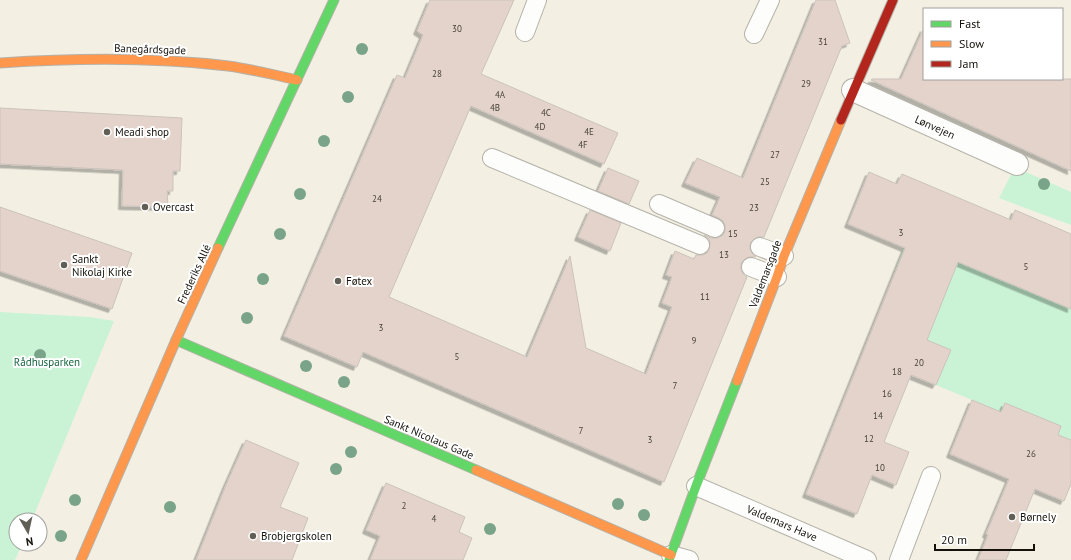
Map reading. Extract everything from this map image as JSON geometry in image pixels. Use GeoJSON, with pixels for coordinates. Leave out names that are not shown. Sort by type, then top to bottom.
{"type":"FeatureCollection","features":[{"type":"Feature","properties":{"kind":"street","name":"Frederiks Allé"},"geometry":{"type":"LineString","coordinates":[[81,560],[176,340],[334,0]]}},
{"type":"Feature","properties":{"kind":"street","name":"Valdemarsgade"},"geometry":{"type":"LineString","coordinates":[[672,558],[696,486],[777,278],[784,256],[853,90],[893,0]]}},
{"type":"Feature","properties":{"kind":"street","name":"Banegårdsgade"},"geometry":{"type":"LineString","coordinates":[[0,63],[42,60],[138,59],[198,62],[230,66],[297,80]]}},
{"type":"Feature","properties":{"kind":"street","name":"Lønvejen"},"geometry":{"type":"LineString","coordinates":[[853,90],[1016,164]]}},
{"type":"Feature","properties":{"kind":"street","name":"Sankt Nicolaus Gade"},"geometry":{"type":"LineString","coordinates":[[176,340],[672,558]]}},
{"type":"Feature","properties":{"kind":"lane"},"geometry":{"type":"LineString","coordinates":[[525,32],[538,0]]}},
{"type":"Feature","properties":{"kind":"lane"},"geometry":{"type":"LineString","coordinates":[[754,34],[770,0]]}},
{"type":"Feature","properties":{"kind":"lane"},"geometry":{"type":"LineString","coordinates":[[492,158],[700,245]]}},
{"type":"Feature","properties":{"kind":"lane"},"geometry":{"type":"LineString","coordinates":[[659,204],[715,228]]}},
{"type":"Feature","properties":{"kind":"lane"},"geometry":{"type":"LineString","coordinates":[[760,247],[784,256]]}},
{"type":"Feature","properties":{"kind":"lane"},"geometry":{"type":"LineString","coordinates":[[751,267],[777,278]]}},
{"type":"Feature","properties":{"kind":"lane"},"geometry":{"type":"LineString","coordinates":[[899,560],[931,476]]}},
{"type":"Feature","properties":{"kind":"lane","name":"Valdemars Have"},"geometry":{"type":"LineString","coordinates":[[696,486],[867,560]]}},
{"type":"Feature","properties":{"kind":"lane"},"geometry":{"type":"LineString","coordinates":[[672,558],[689,560]]}},
{"type":"Feature","properties":{"kind":"green space"},"geometry":{"type":"Polygon","coordinates":[[[1015,167],[1071,192],[1071,225],[999,198],[1015,167]]]}},
{"type":"Feature","properties":{"kind":"green space"},"geometry":{"type":"Polygon","coordinates":[[[904,247],[955,268],[958,262],[1071,309],[1071,440],[1058,435],[1061,426],[1005,403],[1001,412],[936,385],[951,350],[927,340],[892,280],[904,247]]]}},
{"type":"Feature","properties":{"kind":"green space","name":"Rådhusparken"},"geometry":{"type":"Polygon","coordinates":[[[0,312],[90,317],[114,321],[35,512],[8,512],[8,552],[18,552],[15,560],[0,560],[0,312]]]}},
{"type":"Feature","properties":{"kind":"building"},"geometry":{"type":"Polygon","coordinates":[[[430,0],[514,0],[481,74],[618,133],[604,164],[471,106],[389,297],[527,357],[570,256],[586,348],[646,374],[672,307],[662,303],[672,277],[666,275],[675,251],[694,259],[696,255],[707,253],[709,249],[709,239],[704,235],[711,238],[717,238],[722,236],[725,232],[723,221],[712,215],[720,197],[685,183],[697,158],[743,178],[816,0],[835,0],[850,43],[842,46],[764,237],[758,237],[750,243],[750,249],[756,256],[749,257],[741,263],[743,274],[747,277],[664,482],[363,352],[357,367],[284,336],[397,75],[405,78],[423,35],[417,31],[430,0]]]}},
{"type":"Feature","properties":{"kind":"building"},"geometry":{"type":"Polygon","coordinates":[[[923,30],[923,80],[1071,79],[1071,171],[871,80],[901,79],[923,30]]]}},
{"type":"Feature","properties":{"kind":"building"},"geometry":{"type":"Polygon","coordinates":[[[0,108],[182,118],[180,171],[173,171],[173,191],[167,191],[168,207],[122,206],[123,170],[0,164],[0,108]]]}},
{"type":"Feature","properties":{"kind":"building"},"geometry":{"type":"Polygon","coordinates":[[[608,168],[639,181],[629,204],[598,191],[608,168]]]}},
{"type":"Feature","properties":{"kind":"building"},"geometry":{"type":"Polygon","coordinates":[[[869,172],[897,184],[902,174],[1011,220],[1015,210],[1071,234],[1071,309],[958,262],[927,340],[951,350],[936,385],[911,375],[884,442],[909,452],[896,485],[872,475],[857,514],[806,494],[905,248],[848,224],[869,172]]]}},
{"type":"Feature","properties":{"kind":"building","name":"Sankt Nikolaj Kirke"},"geometry":{"type":"Polygon","coordinates":[[[0,207],[132,253],[112,309],[0,271],[0,207]]]}},
{"type":"Feature","properties":{"kind":"building"},"geometry":{"type":"Polygon","coordinates":[[[590,210],[621,223],[610,251],[578,237],[590,210]]]}},
{"type":"Feature","properties":{"kind":"building"},"geometry":{"type":"Polygon","coordinates":[[[972,400],[1001,412],[1005,403],[1061,426],[1058,435],[1071,440],[1071,484],[1064,501],[1035,489],[1006,560],[978,560],[988,535],[986,534],[1009,479],[950,454],[972,400]]]}},
{"type":"Feature","properties":{"kind":"building","name":"Brobjergskolen"},"geometry":{"type":"Polygon","coordinates":[[[246,440],[299,463],[280,507],[308,518],[292,560],[196,560],[226,485],[246,440]]]}},
{"type":"Feature","properties":{"kind":"building"},"geometry":{"type":"Polygon","coordinates":[[[386,483],[465,517],[459,532],[472,538],[463,560],[370,560],[380,536],[366,530],[386,483]]]}},
{"type":"Feature","properties":{"kind":"traffic: fast"},"geometry":{"type":"LineString","coordinates":[[218,248],[334,0]]}},
{"type":"Feature","properties":{"kind":"traffic: fast"},"geometry":{"type":"LineString","coordinates":[[176,340],[476,470]]}},
{"type":"Feature","properties":{"kind":"traffic: fast"},"geometry":{"type":"LineString","coordinates":[[669,560],[737,381]]}},
{"type":"Feature","properties":{"kind":"traffic: slow"},"geometry":{"type":"LineString","coordinates":[[0,63],[86,59],[171,61],[237,67],[297,80]]}},
{"type":"Feature","properties":{"kind":"traffic: slow"},"geometry":{"type":"LineString","coordinates":[[737,381],[784,256],[841,120]]}},
{"type":"Feature","properties":{"kind":"traffic: slow"},"geometry":{"type":"LineString","coordinates":[[81,560],[176,340],[218,248]]}},
{"type":"Feature","properties":{"kind":"traffic: slow"},"geometry":{"type":"LineString","coordinates":[[476,470],[671,555]]}},
{"type":"Feature","properties":{"kind":"traffic: jam"},"geometry":{"type":"LineString","coordinates":[[841,120],[893,0]]}},
{"type":"Feature","properties":{"kind":"place","name":"Meadi shop"},"geometry":{"type":"Point","coordinates":[107,132]}},
{"type":"Feature","properties":{"kind":"place","name":"Overcast"},"geometry":{"type":"Point","coordinates":[145,207]}},
{"type":"Feature","properties":{"kind":"place","name":"Sankt Nikolaj Kirke"},"geometry":{"type":"Point","coordinates":[64,265]}},
{"type":"Feature","properties":{"kind":"place","name":"Føtex"},"geometry":{"type":"Point","coordinates":[338,281]}},
{"type":"Feature","properties":{"kind":"place","name":"Børnely"},"geometry":{"type":"Point","coordinates":[1012,517]}},
{"type":"Feature","properties":{"kind":"place","name":"Brobjergskolen"},"geometry":{"type":"Point","coordinates":[253,536]}}]}
